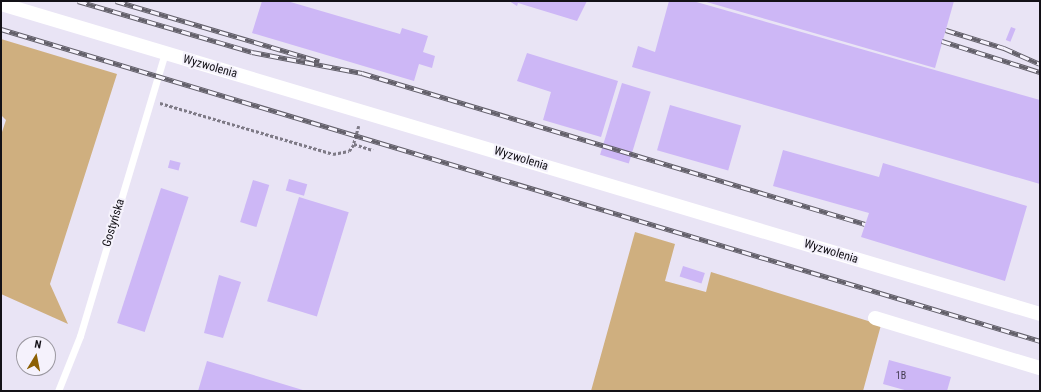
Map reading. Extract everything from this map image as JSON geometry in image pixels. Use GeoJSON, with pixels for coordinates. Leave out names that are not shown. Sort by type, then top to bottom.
{"type":"FeatureCollection","features":[{"type":"Feature","properties":{"kind":"street","name":"Wyzwolenia"},"geometry":{"type":"LineString","coordinates":[[1,4],[1040,314]]}},
{"type":"Feature","properties":{"kind":"street"},"geometry":{"type":"LineString","coordinates":[[875,318],[1040,368]]}},
{"type":"Feature","properties":{"kind":"lane","name":"Gostyńska"},"geometry":{"type":"LineString","coordinates":[[58,391],[80,336],[165,53]]}},
{"type":"Feature","properties":{"kind":"path"},"geometry":{"type":"LineString","coordinates":[[151,100],[333,154],[349,152],[354,144],[363,112]]}},
{"type":"Feature","properties":{"kind":"path"},"geometry":{"type":"LineString","coordinates":[[354,144],[373,150]]}},
{"type":"Feature","properties":{"kind":"shaded area"},"geometry":{"type":"Polygon","coordinates":[[[1,39],[117,74],[50,284],[68,324],[1,294],[1,135],[6,120],[1,115],[1,39]]]}},
{"type":"Feature","properties":{"kind":"shaded area"},"geometry":{"type":"Polygon","coordinates":[[[635,232],[675,244],[665,281],[706,292],[711,272],[881,325],[863,391],[591,391],[635,232]]]}},
{"type":"Feature","properties":{"kind":"building"},"geometry":{"type":"Polygon","coordinates":[[[262,1],[287,1],[400,34],[402,28],[428,36],[423,52],[435,56],[432,68],[419,64],[414,81],[252,33],[262,1]]]}},
{"type":"Feature","properties":{"kind":"building"},"geometry":{"type":"Polygon","coordinates":[[[509,1],[587,1],[577,21],[518,3],[517,6],[509,1]]]}},
{"type":"Feature","properties":{"kind":"building"},"geometry":{"type":"Polygon","coordinates":[[[669,1],[693,1],[1040,100],[1040,184],[632,67],[638,46],[655,52],[669,1]]]}},
{"type":"Feature","properties":{"kind":"building"},"geometry":{"type":"Polygon","coordinates":[[[703,1],[954,1],[935,68],[703,1]]]}},
{"type":"Feature","properties":{"kind":"building"},"geometry":{"type":"Polygon","coordinates":[[[1011,27],[1016,29],[1010,42],[1006,40],[1011,27]]]}},
{"type":"Feature","properties":{"kind":"building"},"geometry":{"type":"Polygon","coordinates":[[[527,53],[618,81],[601,137],[543,120],[551,92],[517,81],[527,53]]]}},
{"type":"Feature","properties":{"kind":"building"},"geometry":{"type":"Polygon","coordinates":[[[622,83],[651,92],[629,163],[600,155],[622,83]]]}},
{"type":"Feature","properties":{"kind":"building"},"geometry":{"type":"Polygon","coordinates":[[[670,105],[741,125],[728,171],[657,150],[670,105]]]}},
{"type":"Feature","properties":{"kind":"building"},"geometry":{"type":"Polygon","coordinates":[[[783,150],[879,177],[883,163],[1027,206],[1005,281],[861,237],[869,213],[773,186],[783,150]]]}},
{"type":"Feature","properties":{"kind":"building"},"geometry":{"type":"Polygon","coordinates":[[[170,160],[181,163],[179,171],[168,168],[170,160]]]}},
{"type":"Feature","properties":{"kind":"building"},"geometry":{"type":"Polygon","coordinates":[[[289,179],[307,184],[304,196],[286,191],[289,179]]]}},
{"type":"Feature","properties":{"kind":"building"},"geometry":{"type":"Polygon","coordinates":[[[253,180],[269,185],[256,227],[240,222],[253,180]]]}},
{"type":"Feature","properties":{"kind":"building"},"geometry":{"type":"Polygon","coordinates":[[[161,188],[189,197],[145,332],[117,323],[161,188]]]}},
{"type":"Feature","properties":{"kind":"building"},"geometry":{"type":"Polygon","coordinates":[[[299,197],[349,212],[317,316],[267,301],[299,197]]]}},
{"type":"Feature","properties":{"kind":"building"},"geometry":{"type":"Polygon","coordinates":[[[683,266],[705,273],[701,284],[680,276],[683,266]]]}},
{"type":"Feature","properties":{"kind":"building"},"geometry":{"type":"Polygon","coordinates":[[[219,275],[241,282],[223,338],[204,333],[219,275]]]}},
{"type":"Feature","properties":{"kind":"building"},"geometry":{"type":"Polygon","coordinates":[[[889,360],[951,377],[947,391],[908,391],[883,384],[889,360]]]}},
{"type":"Feature","properties":{"kind":"building"},"geometry":{"type":"Polygon","coordinates":[[[207,361],[306,391],[198,391],[207,361]]]}},
{"type":"Feature","properties":{"kind":"railway"},"geometry":{"type":"LineString","coordinates":[[78,1],[252,52],[362,73],[865,224]]}},
{"type":"Feature","properties":{"kind":"railway"},"geometry":{"type":"LineString","coordinates":[[116,1],[319,61]]}},
{"type":"Feature","properties":{"kind":"railway"},"geometry":{"type":"LineString","coordinates":[[1,29],[1040,341]]}},
{"type":"Feature","properties":{"kind":"railway"},"geometry":{"type":"LineString","coordinates":[[946,30],[1004,48],[1040,64]]}},
{"type":"Feature","properties":{"kind":"railway"},"geometry":{"type":"LineString","coordinates":[[942,41],[1040,72]]}}]}
